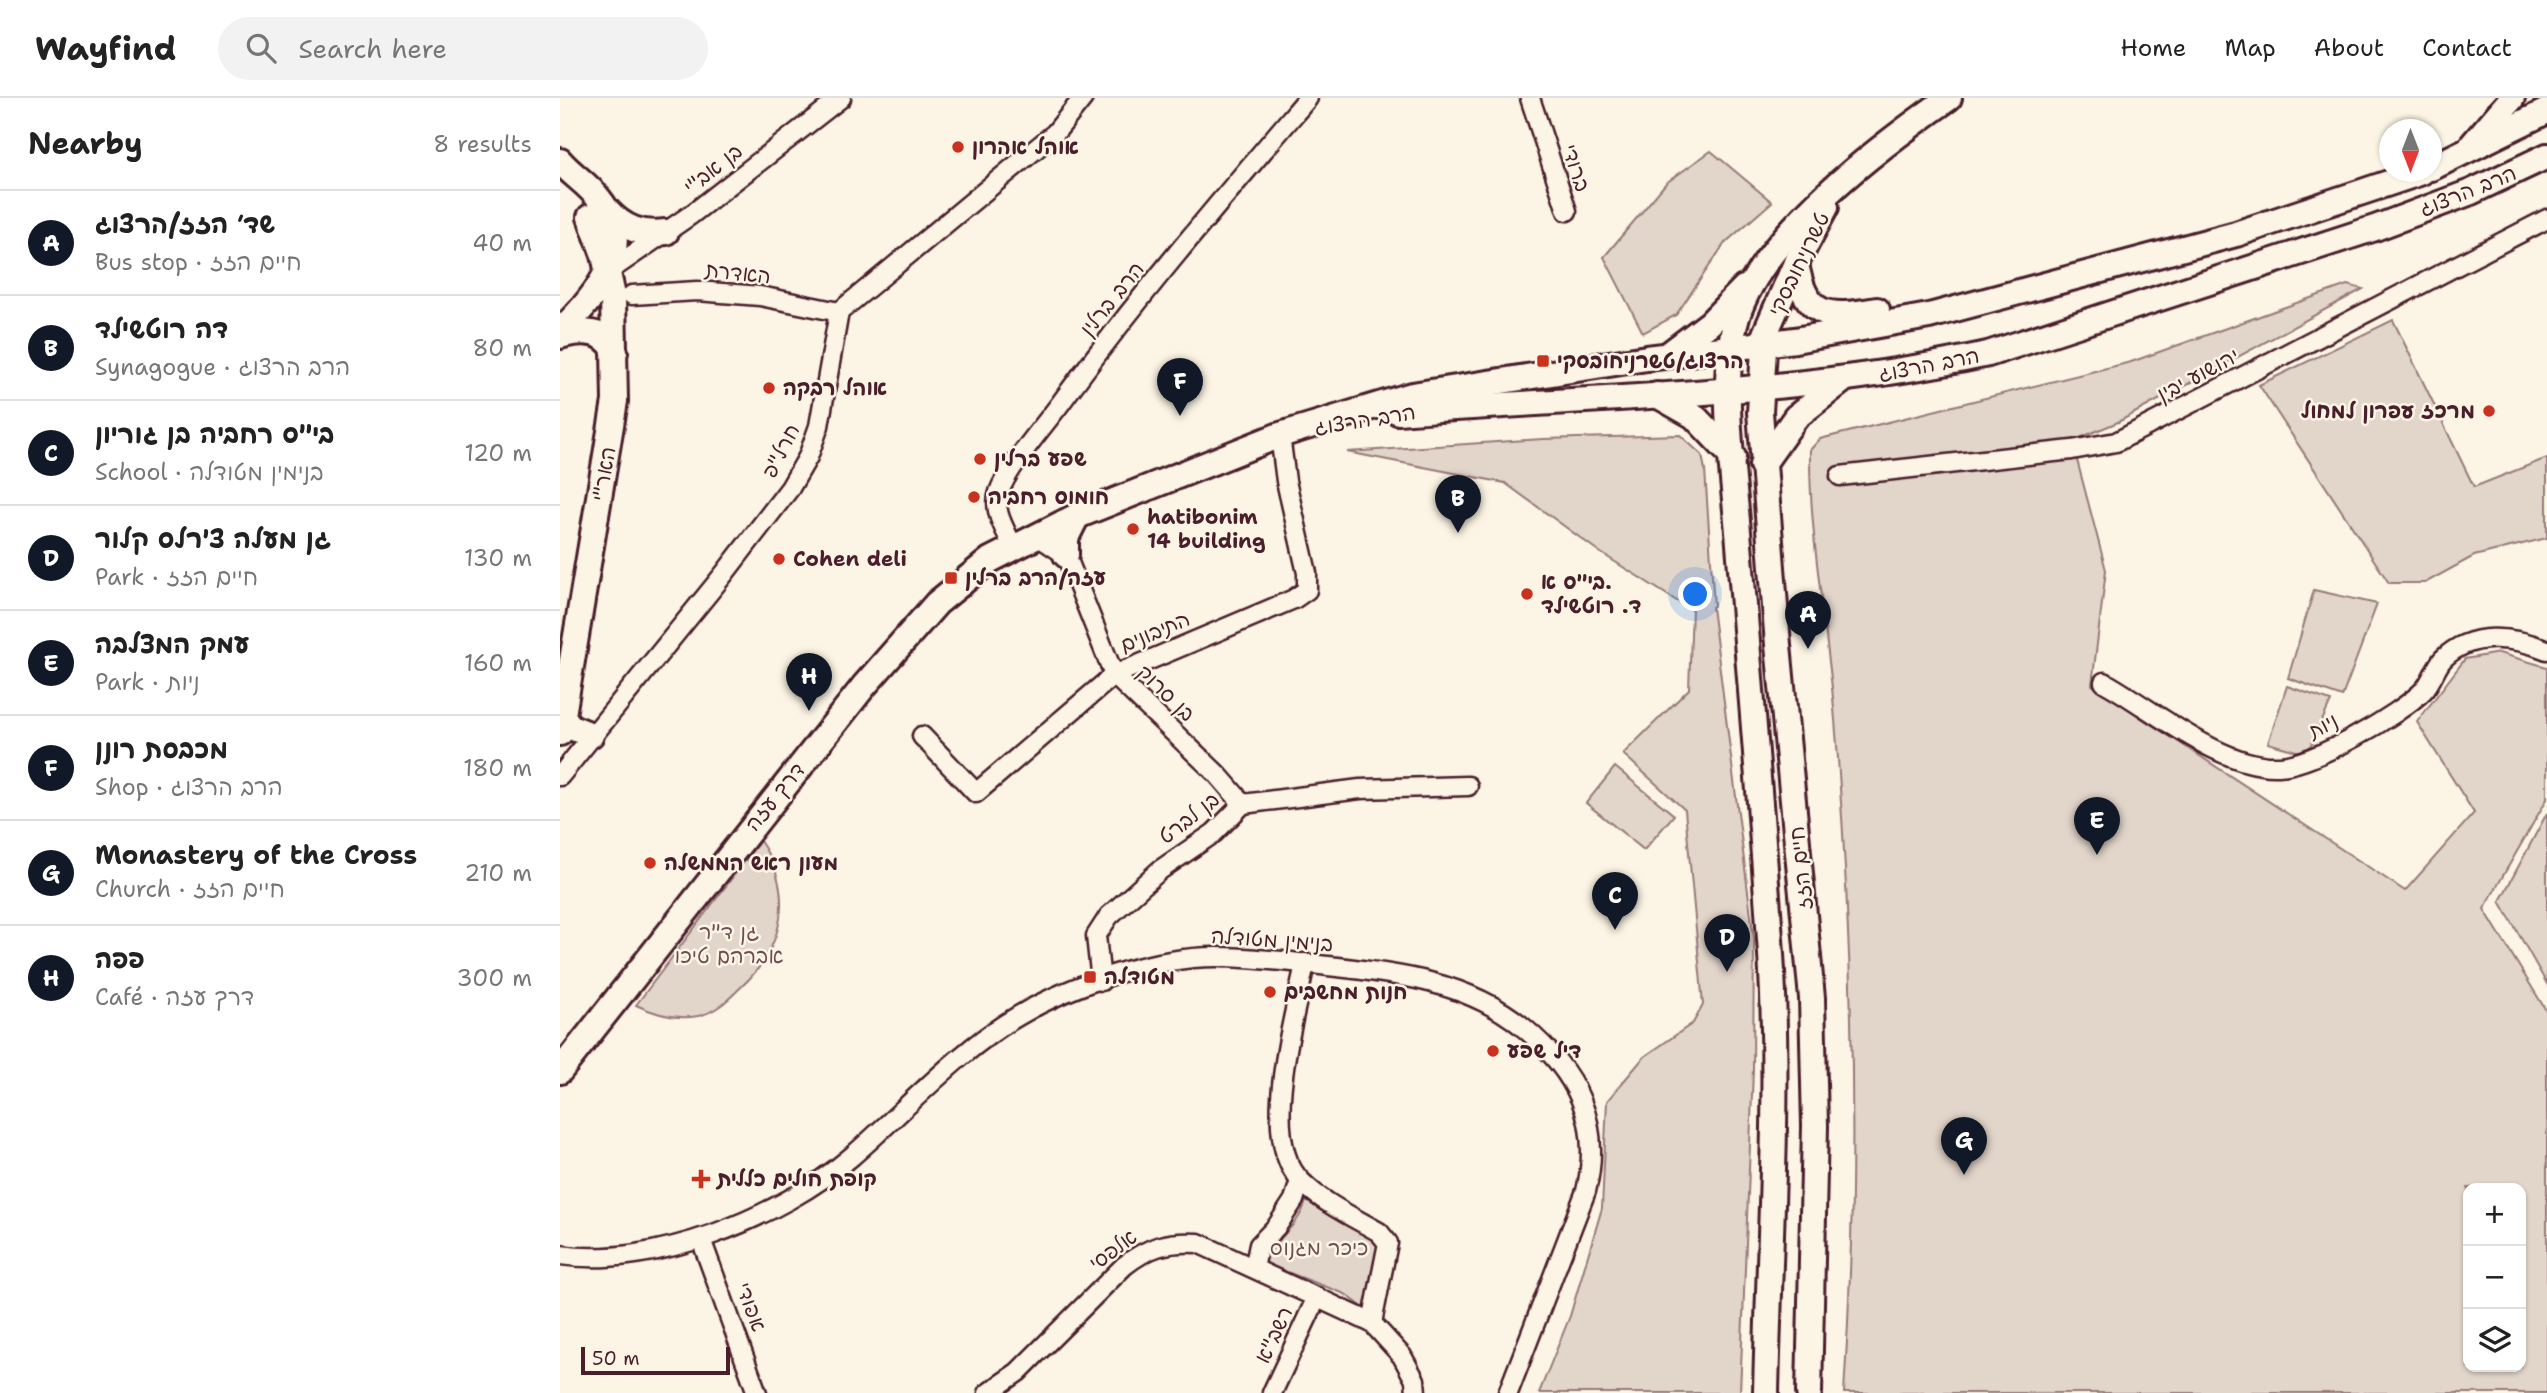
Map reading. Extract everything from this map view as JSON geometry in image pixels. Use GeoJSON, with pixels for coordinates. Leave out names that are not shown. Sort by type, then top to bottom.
{"type":"FeatureCollection","features":[{"type":"Feature","properties":{"kind":"main road","name":"טשרניחובסקי"},"geometry":{"type":"LineString","coordinates":[[1730,349],[1741,307],[1761,269],[1797,224],[1904,130],[1949,98]]}},
{"type":"Feature","properties":{"kind":"main road"},"geometry":{"type":"LineString","coordinates":[[2463,155],[2512,98]]}},
{"type":"Feature","properties":{"kind":"main road","name":"הרב הרצוג"},"geometry":{"type":"LineString","coordinates":[[2442,164],[2547,111]]}},
{"type":"Feature","properties":{"kind":"main road","name":"הרב הרצוג"},"geometry":{"type":"LineString","coordinates":[[1280,435],[1355,418],[1398,412],[1657,395],[1844,379],[1922,369],[1988,354],[2051,335],[2375,228],[2471,192],[2547,156]]}},
{"type":"Feature","properties":{"kind":"main road","name":"האר\"י"},"geometry":{"type":"LineString","coordinates":[[561,725],[612,430],[615,352],[613,296],[598,213],[566,167]]}},
{"type":"Feature","properties":{"kind":"main road","name":"הרב הרצוג"},"geometry":{"type":"LineString","coordinates":[[1013,547],[1077,516],[1280,435],[1412,395],[1668,355],[1730,349],[1882,326],[2048,287],[2236,234],[2392,182]]}},
{"type":"Feature","properties":{"kind":"main road","name":"טשרניחובסקי"},"geometry":{"type":"LineString","coordinates":[[1763,344],[1796,263],[1840,186]]}},
{"type":"Feature","properties":{"kind":"main road"},"geometry":{"type":"LineString","coordinates":[[583,291],[598,213],[632,230],[666,232]]}},
{"type":"Feature","properties":{"kind":"main road"},"geometry":{"type":"LineString","coordinates":[[1796,263],[1809,303],[1823,313],[1832,315],[1990,289],[2048,287]]}},
{"type":"Feature","properties":{"kind":"main road"},"geometry":{"type":"LineString","coordinates":[[1668,355],[1718,315],[1761,269]]}},
{"type":"Feature","properties":{"kind":"main road"},"geometry":{"type":"LineString","coordinates":[[560,313],[609,271]]}},
{"type":"Feature","properties":{"kind":"main road"},"geometry":{"type":"LineString","coordinates":[[560,333],[592,298],[609,271]]}},
{"type":"Feature","properties":{"kind":"main road"},"geometry":{"type":"LineString","coordinates":[[560,333],[599,334],[615,352]]}},
{"type":"Feature","properties":{"kind":"main road","name":"חיים הזז"},"geometry":{"type":"LineString","coordinates":[[1763,344],[1762,465],[1812,998],[1815,1126],[1809,1393]]}},
{"type":"Feature","properties":{"kind":"main road","name":"חיים הזז"},"geometry":{"type":"LineString","coordinates":[[1730,349],[1733,457],[1771,958],[1773,1111],[1766,1393]]}},
{"type":"Feature","properties":{"kind":"main road"},"geometry":{"type":"LineString","coordinates":[[1762,465],[1796,417],[1844,379]]}},
{"type":"Feature","properties":{"kind":"main road"},"geometry":{"type":"LineString","coordinates":[[1657,395],[1701,422],[1733,457]]}},
{"type":"Feature","properties":{"kind":"main road"},"geometry":{"type":"LineString","coordinates":[[1066,555],[1066,538],[1077,516]]}},
{"type":"Feature","properties":{"kind":"main road","name":"דרך עזה"},"geometry":{"type":"LineString","coordinates":[[560,1071],[864,685],[937,603],[990,560],[1013,547]]}},
{"type":"Feature","properties":{"kind":"main road"},"geometry":{"type":"LineString","coordinates":[[561,725],[591,735]]}},
{"type":"Feature","properties":{"kind":"street","name":"בן אב\"י"},"geometry":{"type":"LineString","coordinates":[[609,271],[666,232],[841,98]]}},
{"type":"Feature","properties":{"kind":"street"},"geometry":{"type":"LineString","coordinates":[[839,312],[1055,133],[1083,98]]}},
{"type":"Feature","properties":{"kind":"street","name":"הרב ברלין"},"geometry":{"type":"LineString","coordinates":[[1013,547],[997,505],[999,491],[1026,450],[1142,299],[1308,98]]}},
{"type":"Feature","properties":{"kind":"street","name":"ברודי"},"geometry":{"type":"LineString","coordinates":[[1530,98],[1567,211]]}},
{"type":"Feature","properties":{"kind":"street","name":"יהושוע יבין"},"geometry":{"type":"LineString","coordinates":[[1840,476],[2073,450],[2116,442],[2547,219]]}},
{"type":"Feature","properties":{"kind":"street","name":"האדרת"},"geometry":{"type":"LineString","coordinates":[[632,295],[697,291],[760,296],[839,312]]}},
{"type":"Feature","properties":{"kind":"street","name":"חרל\"פ"},"geometry":{"type":"LineString","coordinates":[[560,775],[724,574],[790,488],[808,457],[819,426],[839,312]]}},
{"type":"Feature","properties":{"kind":"street","name":"התיבונים"},"geometry":{"type":"LineString","coordinates":[[922,736],[976,793],[1114,675],[1294,599],[1307,590],[1307,573],[1286,481],[1280,435]]}},
{"type":"Feature","properties":{"kind":"street"},"geometry":{"type":"LineString","coordinates":[[1036,535],[1066,555]]}},
{"type":"Feature","properties":{"kind":"street","name":"בן סרוק"},"geometry":{"type":"LineString","coordinates":[[1066,555],[1114,675],[1219,775],[1243,804]]}},
{"type":"Feature","properties":{"kind":"street","name":"ניות"},"geometry":{"type":"LineString","coordinates":[[2105,682],[2216,750],[2249,762],[2279,766],[2314,757],[2399,710],[2425,689],[2442,661],[2459,647],[2478,639],[2503,638],[2547,650]]}},
{"type":"Feature","properties":{"kind":"street","name":"בן לברט"},"geometry":{"type":"LineString","coordinates":[[1101,981],[1096,936],[1109,916],[1160,870],[1214,833],[1243,804],[1360,789],[1468,786]]}},
{"type":"Feature","properties":{"kind":"street","name":"בנימין מטודלה"},"geometry":{"type":"LineString","coordinates":[[560,1255],[629,1255],[701,1238],[757,1214],[819,1181],[849,1159],[988,1034],[1031,1009],[1101,981],[1129,971],[1189,959],[1216,957],[1305,963],[1421,980],[1473,996],[1517,1022],[1546,1046],[1572,1078],[1591,1134],[1591,1172],[1570,1235],[1508,1393]]}},
{"type":"Feature","properties":{"kind":"street"},"geometry":{"type":"LineString","coordinates":[[1305,963],[1280,1099],[1283,1154],[1300,1181],[1379,1232],[1388,1243],[1372,1323],[1402,1356],[1415,1380],[1416,1393]]}},
{"type":"Feature","properties":{"kind":"street"},"geometry":{"type":"LineString","coordinates":[[1254,1268],[1259,1245],[1277,1226],[1294,1200],[1300,1181]]}},
{"type":"Feature","properties":{"kind":"street","name":"אפודי"},"geometry":{"type":"LineString","coordinates":[[701,1238],[757,1393]]}},
{"type":"Feature","properties":{"kind":"street","name":"אלפסי"},"geometry":{"type":"LineString","coordinates":[[988,1393],[1018,1371],[1104,1284],[1143,1251],[1177,1241],[1198,1243],[1372,1323]]}},
{"type":"Feature","properties":{"kind":"street","name":"רשב\"א"},"geometry":{"type":"LineString","coordinates":[[1272,1393],[1317,1297]]}},
{"type":"Feature","properties":{"kind":"green space"},"geometry":{"type":"Polygon","coordinates":[[[1711,151],[1772,202],[1725,243],[1676,315],[1643,333],[1604,257],[1666,183],[1711,151]]]}},
{"type":"Feature","properties":{"kind":"green space"},"geometry":{"type":"Polygon","coordinates":[[[2347,285],[2363,289],[2118,422],[2072,441],[2106,570],[2092,685],[2405,891],[2474,813],[2417,722],[2465,659],[2499,653],[2547,667],[2547,799],[2484,909],[2547,1012],[2547,1393],[1844,1393],[1851,1225],[1850,972],[1835,720],[1812,518],[1810,450],[1820,439],[2131,362],[2347,285]]]}},
{"type":"Feature","properties":{"kind":"green space"},"geometry":{"type":"Polygon","coordinates":[[[2393,320],[2474,487],[2547,458],[2547,538],[2474,556],[2425,583],[2389,583],[2259,385],[2393,320]]]}},
{"type":"Feature","properties":{"kind":"green space"},"geometry":{"type":"Polygon","coordinates":[[[1680,435],[1702,455],[1705,470],[1712,607],[1754,939],[1753,1070],[1740,1393],[1539,1393],[1570,1316],[1602,1208],[1607,1101],[1644,1057],[1693,1023],[1703,1005],[1685,810],[1623,754],[1689,689],[1692,608],[1700,605],[1680,603],[1601,553],[1505,483],[1347,452],[1543,439],[1680,435]]]}},
{"type":"Feature","properties":{"kind":"green space"},"geometry":{"type":"Polygon","coordinates":[[[2314,590],[2377,604],[2342,697],[2288,678],[2314,590]]]}},
{"type":"Feature","properties":{"kind":"green space"},"geometry":{"type":"Polygon","coordinates":[[[2287,686],[2331,701],[2307,754],[2268,743],[2287,686]]]}},
{"type":"Feature","properties":{"kind":"green space"},"geometry":{"type":"Polygon","coordinates":[[[1615,767],[1674,815],[1644,850],[1586,803],[1615,767]]]}},
{"type":"Feature","properties":{"kind":"green space"},"geometry":{"type":"Polygon","coordinates":[[[2547,813],[2547,984],[2500,901],[2547,813]]]}},
{"type":"Feature","properties":{"kind":"green space","name":"גן ד\"ר אברהם טיכו"},"geometry":{"type":"Polygon","coordinates":[[[760,841],[778,880],[781,900],[775,939],[754,974],[725,1002],[704,1014],[674,1017],[636,1005],[760,841]]]}},
{"type":"Feature","properties":{"kind":"green space","name":"כיכר מגנוס"},"geometry":{"type":"Polygon","coordinates":[[[1306,1201],[1377,1243],[1380,1253],[1368,1311],[1345,1294],[1263,1263],[1298,1219],[1306,1201]]]}},
{"type":"Feature","properties":{"kind":"place","name":"אוהל אהרון"},"geometry":{"type":"Point","coordinates":[958,147]}},
{"type":"Feature","properties":{"kind":"place","name":"הרצוג/טשרניחובסקי"},"geometry":{"type":"Point","coordinates":[1543,361]}},
{"type":"Feature","properties":{"kind":"place","name":"אוהל רבקה"},"geometry":{"type":"Point","coordinates":[769,388]}},
{"type":"Feature","properties":{"kind":"place","name":"מרכז עפרון למחול"},"geometry":{"type":"Point","coordinates":[2489,411]}},
{"type":"Feature","properties":{"kind":"place","name":"מכבסת רונן"},"geometry":{"type":"Point","coordinates":[1180,416]}},
{"type":"Feature","properties":{"kind":"place","name":"שפע ברלין"},"geometry":{"type":"Point","coordinates":[980,459]}},
{"type":"Feature","properties":{"kind":"place","name":"חומוס רחביה"},"geometry":{"type":"Point","coordinates":[974,497]}},
{"type":"Feature","properties":{"kind":"place","name":"hatibonim 14 building"},"geometry":{"type":"Point","coordinates":[1133,529]}},
{"type":"Feature","properties":{"kind":"place","name":"דה רוטשילד"},"geometry":{"type":"Point","coordinates":[1458,533]}},
{"type":"Feature","properties":{"kind":"place","name":"Cohen deli"},"geometry":{"type":"Point","coordinates":[779,559]}},
{"type":"Feature","properties":{"kind":"place","name":"עזה/הרב ברלין"},"geometry":{"type":"Point","coordinates":[951,578]}},
{"type":"Feature","properties":{"kind":"place","name":"בי\"ס א. ד. רוטשילד"},"geometry":{"type":"Point","coordinates":[1527,594]}},
{"type":"Feature","properties":{"kind":"place","name":"שד׳ הזז/הרצוג"},"geometry":{"type":"Point","coordinates":[1808,649]}},
{"type":"Feature","properties":{"kind":"place","name":"פפה"},"geometry":{"type":"Point","coordinates":[809,711]}},
{"type":"Feature","properties":{"kind":"place","name":"עמק המצלבה"},"geometry":{"type":"Point","coordinates":[2097,855]}},
{"type":"Feature","properties":{"kind":"place","name":"מעון ראש הממשלה"},"geometry":{"type":"Point","coordinates":[650,863]}},
{"type":"Feature","properties":{"kind":"place","name":"בי\"ס רחביה בן גוריון"},"geometry":{"type":"Point","coordinates":[1615,930]}},
{"type":"Feature","properties":{"kind":"place","name":"גן מעלה צ'רלס קלור"},"geometry":{"type":"Point","coordinates":[1727,972]}},
{"type":"Feature","properties":{"kind":"place","name":"מטודלה"},"geometry":{"type":"Point","coordinates":[1090,977]}},
{"type":"Feature","properties":{"kind":"place","name":"חנות מחשבים"},"geometry":{"type":"Point","coordinates":[1270,992]}},
{"type":"Feature","properties":{"kind":"place","name":"דיל שפע"},"geometry":{"type":"Point","coordinates":[1493,1051]}},
{"type":"Feature","properties":{"kind":"place","name":"Monastery of the Cross"},"geometry":{"type":"Point","coordinates":[1964,1175]}},
{"type":"Feature","properties":{"kind":"place","name":"קופת חולים כללית"},"geometry":{"type":"Point","coordinates":[701,1179]}}]}
